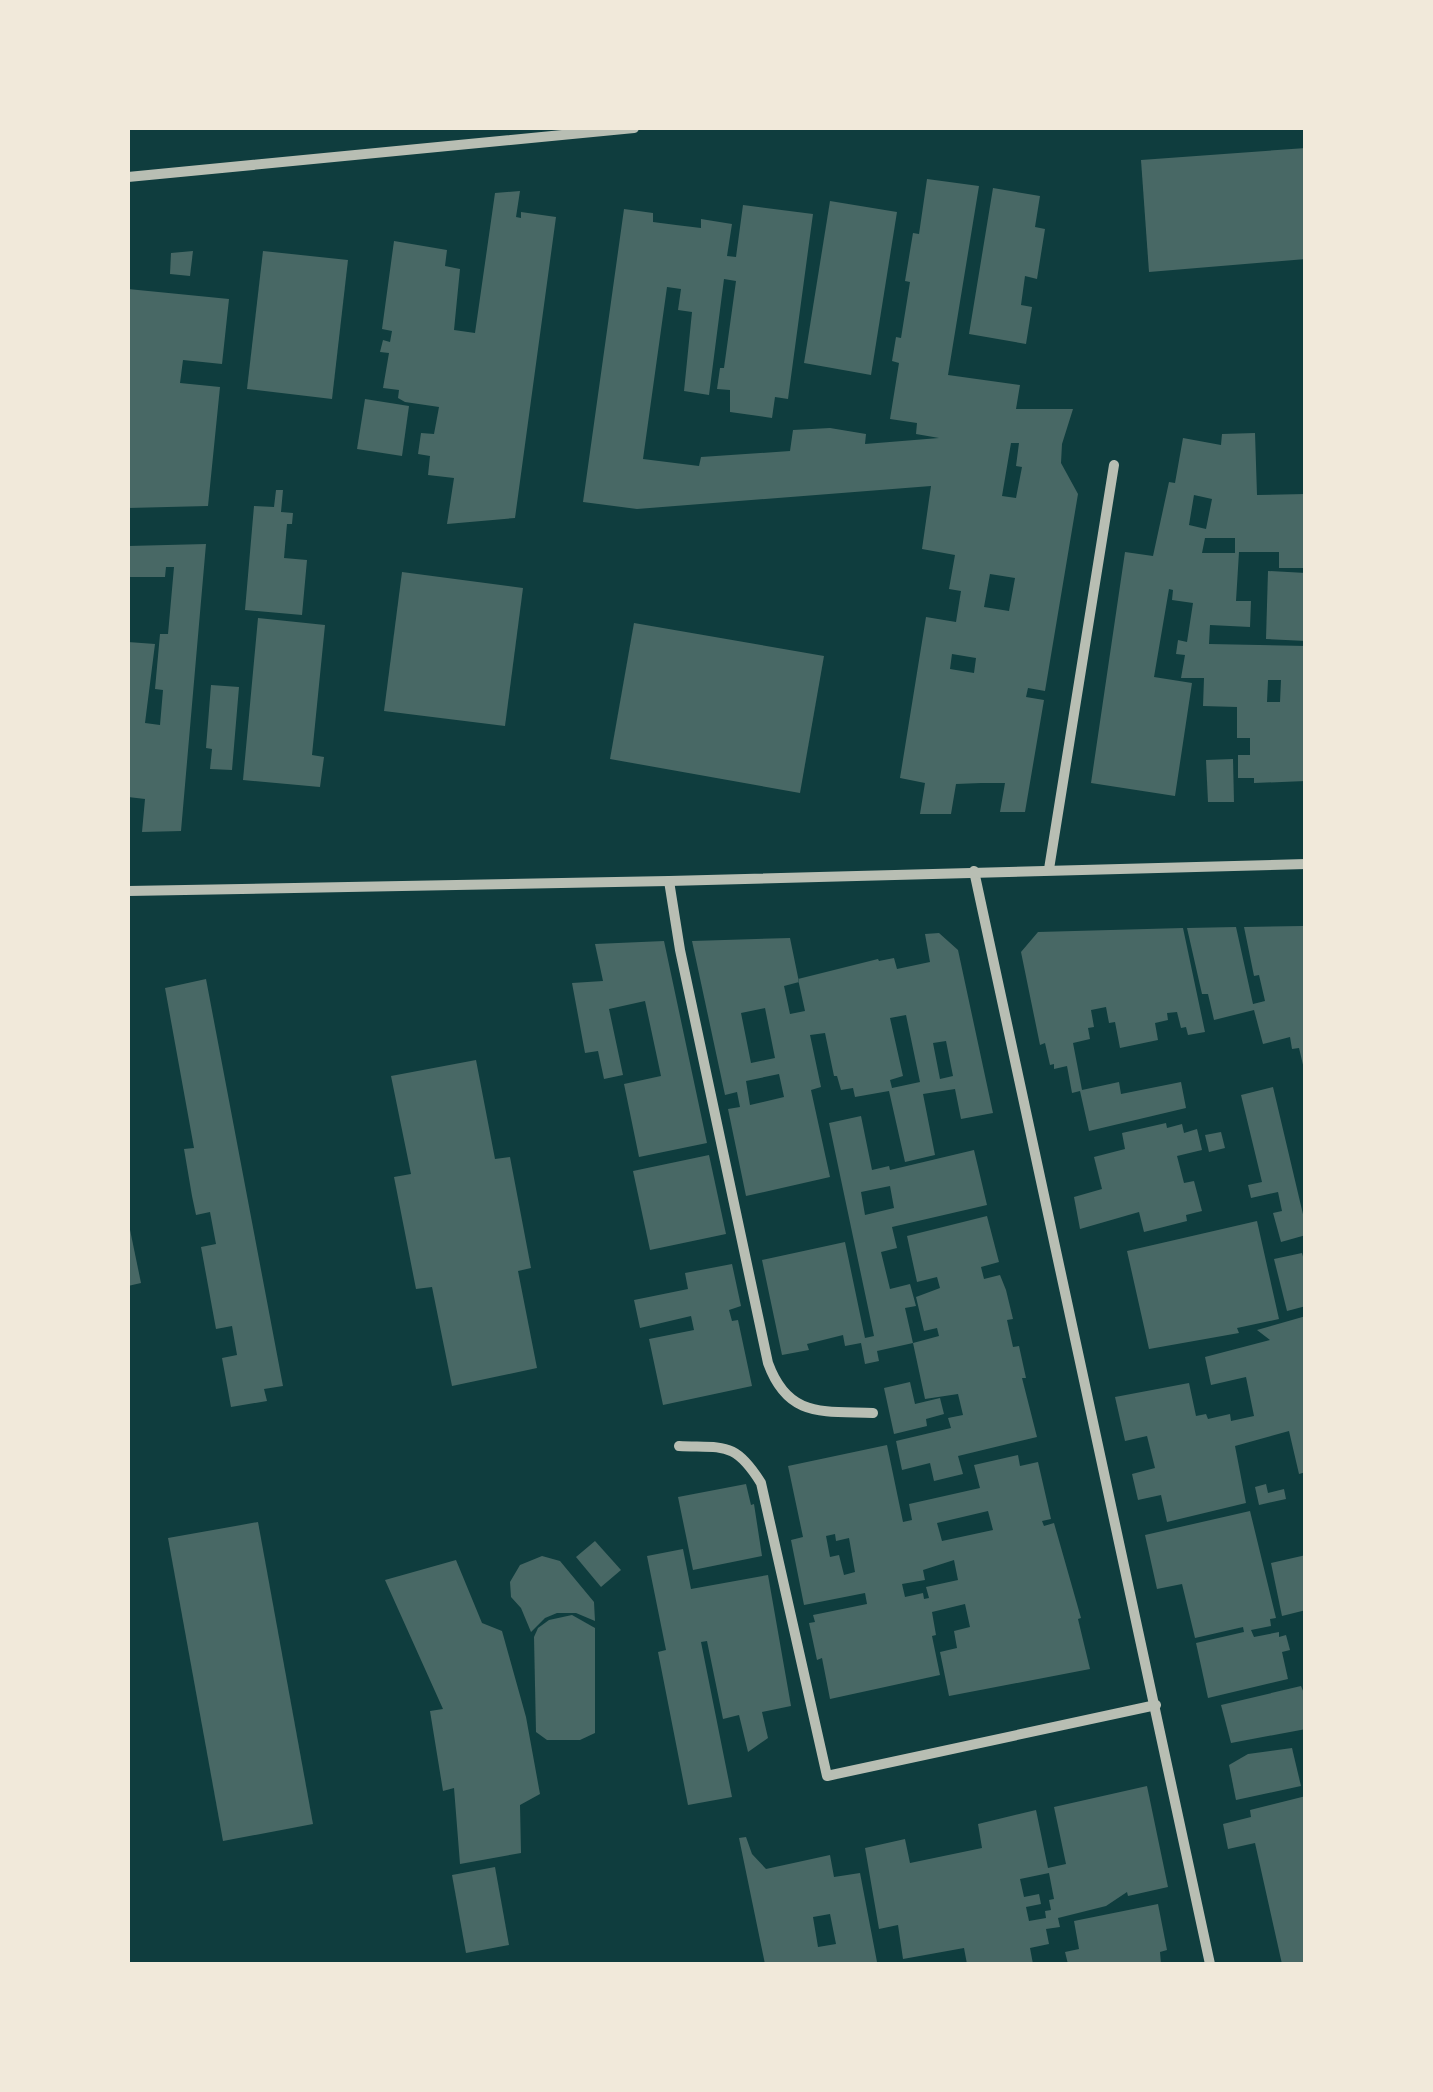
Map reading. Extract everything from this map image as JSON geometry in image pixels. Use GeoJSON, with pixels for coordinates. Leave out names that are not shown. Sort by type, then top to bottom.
{"type":"FeatureCollection","features":[{"type":"Feature","properties":{"kind":"street"},"geometry":{"type":"LineString","coordinates":[[128,177],[634,128]]}},
{"type":"Feature","properties":{"kind":"street"},"geometry":{"type":"LineString","coordinates":[[1049,869],[1114,465]]}},
{"type":"Feature","properties":{"kind":"street"},"geometry":{"type":"LineString","coordinates":[[128,891],[1306,864]]}},
{"type":"Feature","properties":{"kind":"street"},"geometry":{"type":"LineString","coordinates":[[974,871],[1210,1964]]}},
{"type":"Feature","properties":{"kind":"street"},"geometry":{"type":"LineString","coordinates":[[668,881],[775,1384],[806,1410],[873,1413]]}},
{"type":"Feature","properties":{"kind":"street"},"geometry":{"type":"LineString","coordinates":[[679,1446],[732,1449],[749,1463],[761,1483],[827,1776],[1156,1705]]}},
{"type":"Feature","properties":{"kind":"building"},"geometry":{"type":"Polygon","coordinates":[[[1306,148],[1306,259],[1149,272],[1141,160],[1306,148]]]}},
{"type":"Feature","properties":{"kind":"building"},"geometry":{"type":"Polygon","coordinates":[[[927,179],[979,186],[948,375],[1020,385],[1016,409],[1073,409],[1062,444],[1061,463],[1078,494],[1045,691],[1028,688],[1026,697],[1044,700],[1025,812],[1000,812],[1005,783],[981,783],[956,784],[951,814],[920,814],[925,783],[900,778],[926,617],[956,622],[961,591],[949,589],[955,555],[922,549],[931,486],[637,509],[583,502],[624,209],[653,213],[653,222],[701,228],[701,219],[732,224],[727,256],[736,257],[743,205],[813,214],[788,399],[775,397],[772,418],[730,412],[730,390],[717,389],[720,368],[724,368],[736,281],[724,279],[709,395],[684,391],[692,312],[678,310],[681,289],[667,287],[643,459],[699,466],[701,457],[790,451],[793,430],[830,428],[866,434],[865,444],[939,438],[916,434],[917,423],[890,419],[899,363],[892,361],[896,337],[901,338],[913,233],[919,234],[927,179]],[[1011,443],[1002,496],[1016,498],[1022,467],[1016,466],[1019,443],[1011,443]],[[990,574],[984,607],[1009,611],[1015,578],[990,574]],[[952,654],[950,669],[974,673],[976,658],[952,654]]]}},
{"type":"Feature","properties":{"kind":"building"},"geometry":{"type":"Polygon","coordinates":[[[993,188],[1040,196],[1035,227],[1045,229],[1037,279],[1025,276],[1021,305],[1032,307],[1026,344],[969,334],[993,188]]]}},
{"type":"Feature","properties":{"kind":"building"},"geometry":{"type":"Polygon","coordinates":[[[520,191],[516,217],[521,218],[521,212],[556,217],[515,518],[447,524],[454,478],[428,475],[430,456],[418,454],[421,433],[434,434],[439,407],[405,402],[398,398],[399,390],[383,388],[389,353],[380,352],[383,340],[390,342],[392,331],[382,329],[394,241],[447,250],[445,266],[460,269],[454,330],[475,333],[495,193],[520,191]]]}},
{"type":"Feature","properties":{"kind":"building"},"geometry":{"type":"Polygon","coordinates":[[[830,201],[897,212],[871,375],[804,363],[830,201]]]}},
{"type":"Feature","properties":{"kind":"building"},"geometry":{"type":"Polygon","coordinates":[[[193,251],[190,276],[170,274],[171,253],[193,251]]]}},
{"type":"Feature","properties":{"kind":"building"},"geometry":{"type":"Polygon","coordinates":[[[263,251],[348,260],[332,399],[247,389],[263,251]]]}},
{"type":"Feature","properties":{"kind":"building"},"geometry":{"type":"Polygon","coordinates":[[[128,289],[229,299],[222,364],[183,360],[180,383],[220,387],[208,506],[128,508],[128,289]]]}},
{"type":"Feature","properties":{"kind":"building"},"geometry":{"type":"Polygon","coordinates":[[[365,399],[409,406],[402,456],[357,449],[365,399]]]}},
{"type":"Feature","properties":{"kind":"building"},"geometry":{"type":"Polygon","coordinates":[[[1255,433],[1257,495],[1306,494],[1306,568],[1279,568],[1279,552],[1239,552],[1236,601],[1251,601],[1250,627],[1210,625],[1209,644],[1306,646],[1306,781],[1254,783],[1254,778],[1238,778],[1238,755],[1250,755],[1250,738],[1237,738],[1237,707],[1203,706],[1204,678],[1181,678],[1185,655],[1176,654],[1178,640],[1187,642],[1193,603],[1172,600],[1173,590],[1169,589],[1154,677],[1192,683],[1175,796],[1091,783],[1125,552],[1153,556],[1169,482],[1175,483],[1183,438],[1221,445],[1222,434],[1255,433]],[[1194,495],[1189,525],[1206,529],[1212,499],[1194,495]],[[1205,538],[1202,553],[1235,553],[1235,538],[1205,538]],[[1268,680],[1267,702],[1280,702],[1281,680],[1268,680]]]}},
{"type":"Feature","properties":{"kind":"building"},"geometry":{"type":"Polygon","coordinates":[[[276,490],[283,490],[281,512],[293,513],[292,524],[287,524],[284,558],[307,560],[302,615],[245,610],[254,506],[274,507],[276,490]]]}},
{"type":"Feature","properties":{"kind":"building"},"geometry":{"type":"Polygon","coordinates":[[[206,544],[181,831],[142,832],[145,799],[128,797],[128,642],[155,644],[145,723],[160,725],[163,690],[155,689],[160,634],[168,634],[174,567],[166,567],[165,577],[128,577],[128,546],[206,544]]]}},
{"type":"Feature","properties":{"kind":"building"},"geometry":{"type":"Polygon","coordinates":[[[1268,571],[1306,573],[1306,641],[1266,639],[1268,571]]]}},
{"type":"Feature","properties":{"kind":"building"},"geometry":{"type":"Polygon","coordinates":[[[402,572],[523,588],[505,726],[384,711],[402,572]]]}},
{"type":"Feature","properties":{"kind":"building"},"geometry":{"type":"Polygon","coordinates":[[[258,618],[325,625],[312,755],[324,757],[320,787],[243,780],[258,618]]]}},
{"type":"Feature","properties":{"kind":"building"},"geometry":{"type":"Polygon","coordinates":[[[634,623],[824,656],[800,793],[610,759],[634,623]]]}},
{"type":"Feature","properties":{"kind":"building"},"geometry":{"type":"Polygon","coordinates":[[[211,685],[239,687],[232,770],[210,769],[212,749],[206,748],[211,685]]]}},
{"type":"Feature","properties":{"kind":"building"},"geometry":{"type":"Polygon","coordinates":[[[1233,759],[1234,802],[1208,802],[1206,760],[1233,759]]]}},
{"type":"Feature","properties":{"kind":"building"},"geometry":{"type":"Polygon","coordinates":[[[1303,926],[1304,1069],[1299,1048],[1292,1049],[1290,1037],[1263,1044],[1254,1010],[1214,1020],[1208,994],[1202,994],[1187,928],[1236,927],[1253,1004],[1265,1001],[1259,975],[1254,976],[1244,927],[1303,926]]]}},
{"type":"Feature","properties":{"kind":"building"},"geometry":{"type":"Polygon","coordinates":[[[1183,928],[1205,1032],[1188,1035],[1186,1027],[1181,1028],[1177,1012],[1167,1013],[1168,1020],[1155,1023],[1158,1040],[1120,1048],[1115,1022],[1109,1023],[1106,1007],[1091,1010],[1094,1027],[1088,1028],[1090,1039],[1073,1043],[1082,1090],[1119,1082],[1121,1094],[1181,1082],[1186,1108],[1089,1131],[1080,1091],[1072,1093],[1067,1066],[1054,1069],[1045,1043],[1040,1045],[1021,952],[1038,932],[1183,928]]]}},
{"type":"Feature","properties":{"kind":"building"},"geometry":{"type":"Polygon","coordinates":[[[939,933],[958,950],[993,1113],[961,1119],[955,1089],[923,1094],[935,1155],[905,1162],[889,1091],[855,1097],[853,1088],[841,1090],[825,1033],[810,1035],[821,1087],[811,1090],[830,1177],[746,1196],[728,1109],[740,1107],[737,1092],[725,1095],[692,941],[790,938],[798,979],[878,959],[894,958],[897,969],[930,962],[925,934],[939,933]],[[799,982],[784,986],[790,1014],[805,1011],[799,982]],[[765,1008],[741,1013],[751,1063],[775,1058],[765,1008]],[[906,1015],[890,1018],[903,1076],[890,1080],[892,1088],[920,1082],[906,1015]],[[946,1041],[933,1043],[940,1079],[953,1076],[946,1041]],[[779,1074],[746,1081],[750,1105],[784,1097],[779,1074]]]}},
{"type":"Feature","properties":{"kind":"building"},"geometry":{"type":"Polygon","coordinates":[[[664,941],[707,1143],[639,1157],[624,1084],[661,1076],[645,1001],[609,1009],[623,1075],[604,1079],[598,1051],[585,1053],[572,983],[603,981],[595,944],[664,941]]]}},
{"type":"Feature","properties":{"kind":"building"},"geometry":{"type":"Polygon","coordinates":[[[206,979],[283,1386],[264,1389],[267,1401],[231,1407],[222,1358],[237,1355],[232,1326],[216,1329],[201,1247],[216,1244],[210,1212],[196,1215],[192,1196],[184,1149],[194,1148],[165,988],[206,979]]]}},
{"type":"Feature","properties":{"kind":"building"},"geometry":{"type":"Polygon","coordinates":[[[476,1060],[495,1159],[510,1157],[531,1268],[518,1271],[537,1368],[452,1386],[432,1287],[416,1289],[394,1177],[411,1174],[391,1076],[476,1060]]]}},
{"type":"Feature","properties":{"kind":"building"},"geometry":{"type":"Polygon","coordinates":[[[1273,1087],[1306,1227],[1306,1235],[1281,1242],[1273,1213],[1282,1211],[1278,1192],[1251,1198],[1248,1185],[1262,1182],[1241,1095],[1273,1087]]]}},
{"type":"Feature","properties":{"kind":"building"},"geometry":{"type":"Polygon","coordinates":[[[861,1116],[872,1170],[889,1166],[890,1170],[974,1150],[987,1205],[892,1227],[897,1248],[881,1252],[890,1289],[910,1284],[916,1306],[905,1308],[913,1343],[877,1351],[879,1361],[865,1364],[861,1343],[845,1346],[843,1335],[807,1344],[809,1350],[782,1355],[762,1260],[845,1242],[865,1338],[874,1336],[829,1123],[861,1116]],[[890,1186],[861,1192],[865,1215],[894,1208],[890,1186]]]}},
{"type":"Feature","properties":{"kind":"building"},"geometry":{"type":"Polygon","coordinates":[[[1166,1123],[1167,1128],[1182,1124],[1184,1133],[1197,1129],[1202,1150],[1177,1156],[1184,1183],[1194,1181],[1202,1211],[1186,1215],[1187,1221],[1144,1232],[1139,1212],[1080,1229],[1074,1197],[1102,1189],[1094,1157],[1125,1149],[1122,1133],[1166,1123]]]}},
{"type":"Feature","properties":{"kind":"building"},"geometry":{"type":"Polygon","coordinates":[[[1221,1132],[1225,1148],[1209,1152],[1205,1135],[1221,1132]]]}},
{"type":"Feature","properties":{"kind":"building"},"geometry":{"type":"Polygon","coordinates":[[[709,1155],[726,1234],[650,1250],[633,1171],[709,1155]]]}},
{"type":"Feature","properties":{"kind":"building"},"geometry":{"type":"Polygon","coordinates":[[[987,1216],[999,1262],[981,1267],[984,1279],[1000,1275],[1006,1290],[1013,1319],[1007,1320],[1013,1347],[1019,1346],[1026,1378],[1022,1378],[1037,1437],[958,1456],[963,1474],[934,1481],[930,1463],[902,1470],[896,1441],[951,1428],[948,1418],[963,1415],[958,1394],[925,1399],[913,1343],[939,1336],[937,1328],[924,1331],[916,1297],[940,1288],[937,1277],[917,1282],[907,1236],[987,1216]]]}},
{"type":"Feature","properties":{"kind":"building"},"geometry":{"type":"Polygon","coordinates":[[[128,1220],[141,1283],[128,1286],[128,1220]]]}},
{"type":"Feature","properties":{"kind":"building"},"geometry":{"type":"Polygon","coordinates":[[[1257,1221],[1279,1319],[1237,1328],[1239,1333],[1149,1349],[1127,1251],[1257,1221]]]}},
{"type":"Feature","properties":{"kind":"building"},"geometry":{"type":"Polygon","coordinates":[[[1302,1253],[1306,1306],[1287,1311],[1274,1259],[1302,1253]]]}},
{"type":"Feature","properties":{"kind":"building"},"geometry":{"type":"Polygon","coordinates":[[[732,1264],[741,1306],[729,1310],[732,1321],[738,1320],[752,1386],[663,1405],[649,1339],[694,1330],[691,1316],[640,1328],[634,1300],[688,1289],[685,1273],[732,1264]]]}},
{"type":"Feature","properties":{"kind":"building"},"geometry":{"type":"Polygon","coordinates":[[[1306,1316],[1306,1472],[1299,1474],[1289,1431],[1235,1446],[1246,1503],[1167,1522],[1161,1495],[1138,1500],[1132,1474],[1155,1468],[1147,1436],[1125,1441],[1115,1397],[1189,1383],[1196,1416],[1206,1414],[1208,1419],[1230,1414],[1231,1421],[1254,1416],[1246,1377],[1211,1385],[1205,1357],[1270,1340],[1257,1330],[1306,1316]]]}},
{"type":"Feature","properties":{"kind":"building"},"geometry":{"type":"Polygon","coordinates":[[[910,1382],[915,1404],[940,1398],[944,1414],[926,1419],[927,1426],[894,1434],[884,1388],[910,1382]]]}},
{"type":"Feature","properties":{"kind":"building"},"geometry":{"type":"Polygon","coordinates":[[[887,1445],[903,1522],[912,1520],[909,1504],[980,1488],[974,1465],[1018,1455],[1020,1466],[1038,1462],[1051,1519],[1042,1521],[1044,1526],[1054,1523],[1081,1618],[1078,1619],[1090,1669],[949,1696],[940,1652],[957,1648],[954,1631],[970,1627],[965,1604],[932,1612],[936,1635],[932,1636],[940,1675],[830,1699],[822,1658],[817,1660],[809,1623],[815,1622],[813,1615],[867,1604],[865,1593],[804,1605],[791,1540],[803,1537],[788,1466],[887,1445]],[[988,1511],[937,1523],[942,1541],[993,1530],[988,1511]],[[835,1534],[826,1536],[830,1557],[839,1555],[844,1575],[855,1572],[849,1538],[836,1541],[835,1534]],[[954,1560],[923,1570],[925,1580],[902,1584],[905,1597],[923,1593],[924,1599],[929,1598],[926,1587],[958,1580],[954,1560]]]}},
{"type":"Feature","properties":{"kind":"building"},"geometry":{"type":"Polygon","coordinates":[[[746,1484],[751,1505],[754,1504],[762,1556],[693,1570],[678,1497],[746,1484]]]}},
{"type":"Feature","properties":{"kind":"building"},"geometry":{"type":"Polygon","coordinates":[[[1266,1484],[1268,1493],[1284,1489],[1286,1499],[1259,1505],[1255,1487],[1266,1484]]]}},
{"type":"Feature","properties":{"kind":"building"},"geometry":{"type":"Polygon","coordinates":[[[1250,1511],[1276,1618],[1270,1619],[1271,1626],[1251,1630],[1254,1637],[1279,1632],[1279,1637],[1286,1635],[1290,1650],[1282,1652],[1288,1679],[1208,1698],[1196,1643],[1244,1632],[1243,1627],[1195,1638],[1182,1584],[1157,1589],[1145,1535],[1250,1511]]]}},
{"type":"Feature","properties":{"kind":"building"},"geometry":{"type":"Polygon","coordinates":[[[258,1522],[313,1824],[223,1841],[168,1538],[258,1522]]]}},
{"type":"Feature","properties":{"kind":"building"},"geometry":{"type":"Polygon","coordinates":[[[595,1541],[621,1570],[601,1587],[576,1557],[595,1541]]]}},
{"type":"Feature","properties":{"kind":"building"},"geometry":{"type":"Polygon","coordinates":[[[683,1549],[691,1589],[768,1575],[791,1706],[762,1712],[768,1738],[748,1752],[739,1715],[723,1719],[707,1641],[701,1642],[732,1797],[688,1805],[658,1652],[666,1650],[647,1556],[683,1549]]]}},
{"type":"Feature","properties":{"kind":"building"},"geometry":{"type":"Polygon","coordinates":[[[1306,1555],[1306,1610],[1282,1616],[1271,1563],[1306,1555]]]}},
{"type":"Feature","properties":{"kind":"building"},"geometry":{"type":"Polygon","coordinates":[[[542,1556],[560,1561],[594,1602],[595,1621],[576,1613],[557,1613],[545,1618],[531,1632],[521,1608],[511,1597],[510,1582],[520,1565],[542,1556]]]}},
{"type":"Feature","properties":{"kind":"building"},"geometry":{"type":"Polygon","coordinates":[[[456,1560],[482,1623],[502,1631],[526,1717],[540,1794],[520,1805],[521,1853],[460,1864],[454,1788],[443,1791],[430,1711],[443,1709],[385,1580],[456,1560]]]}},
{"type":"Feature","properties":{"kind":"building"},"geometry":{"type":"Polygon","coordinates":[[[572,1615],[595,1628],[595,1733],[580,1740],[547,1740],[536,1732],[534,1637],[549,1620],[572,1615]]]}},
{"type":"Feature","properties":{"kind":"building"},"geometry":{"type":"Polygon","coordinates":[[[1301,1686],[1306,1698],[1306,1729],[1231,1743],[1221,1705],[1301,1686]]]}},
{"type":"Feature","properties":{"kind":"building"},"geometry":{"type":"Polygon","coordinates":[[[1292,1748],[1301,1786],[1236,1800],[1229,1765],[1248,1754],[1292,1748]]]}},
{"type":"Feature","properties":{"kind":"building"},"geometry":{"type":"Polygon","coordinates":[[[1147,1786],[1168,1887],[1128,1896],[1127,1892],[1106,1906],[1058,1918],[1060,1927],[1046,1929],[1049,1944],[1030,1948],[1033,1964],[967,1964],[964,1948],[903,1959],[898,1925],[879,1929],[865,1848],[905,1839],[910,1863],[982,1848],[978,1824],[1036,1810],[1048,1868],[1066,1864],[1054,1807],[1147,1786]],[[1049,1873],[1020,1879],[1024,1897],[1039,1894],[1041,1904],[1026,1907],[1029,1921],[1046,1918],[1045,1911],[1051,1910],[1049,1900],[1054,1899],[1049,1873]]]}},
{"type":"Feature","properties":{"kind":"building"},"geometry":{"type":"Polygon","coordinates":[[[1306,1796],[1306,1964],[1282,1964],[1255,1843],[1228,1849],[1223,1824],[1251,1817],[1250,1810],[1306,1796]]]}},
{"type":"Feature","properties":{"kind":"building"},"geometry":{"type":"Polygon","coordinates":[[[746,1837],[752,1854],[766,1869],[830,1855],[834,1877],[860,1873],[877,1962],[765,1964],[739,1838],[746,1837]],[[830,1914],[813,1917],[818,1947],[836,1944],[830,1914]]]}},
{"type":"Feature","properties":{"kind":"building"},"geometry":{"type":"Polygon","coordinates":[[[495,1867],[509,1945],[466,1953],[452,1875],[495,1867]]]}},
{"type":"Feature","properties":{"kind":"building"},"geometry":{"type":"Polygon","coordinates":[[[1158,1904],[1167,1950],[1160,1952],[1161,1964],[1068,1964],[1065,1952],[1079,1949],[1074,1921],[1158,1904]]]}}]}
